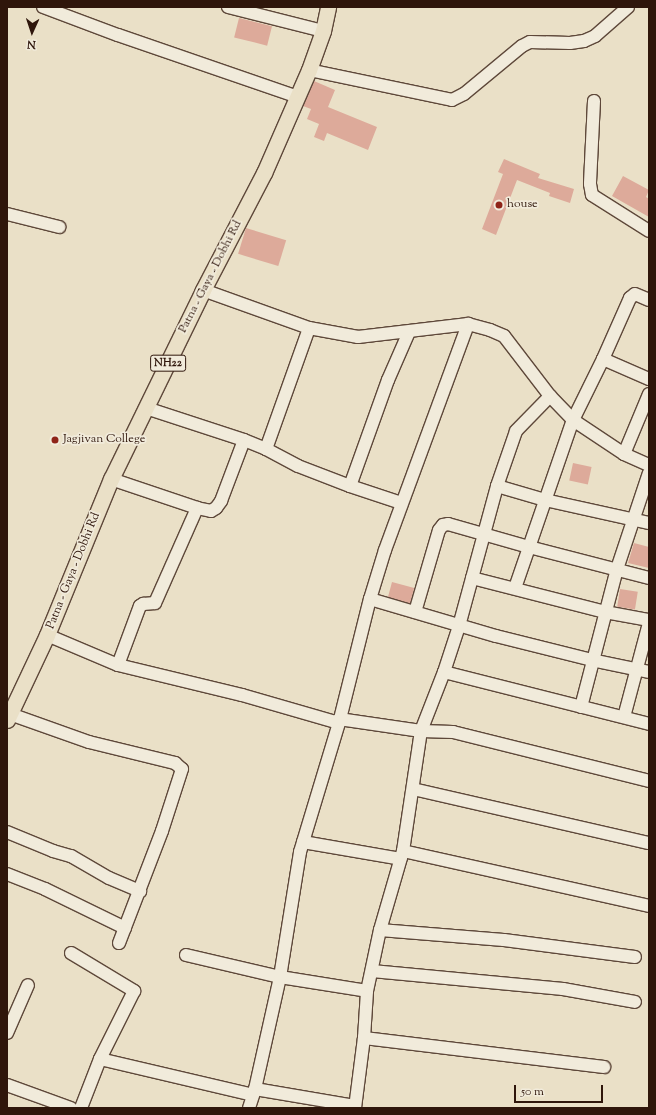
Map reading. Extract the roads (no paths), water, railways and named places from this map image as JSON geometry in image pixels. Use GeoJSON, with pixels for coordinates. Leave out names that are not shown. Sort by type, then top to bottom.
{"type":"FeatureCollection","features":[{"type":"Feature","properties":{"kind":"main road","name":"Patna - Gaya - Dobhi Rd"},"geometry":{"type":"LineString","coordinates":[[8,717],[47,635],[111,479],[203,290],[264,173],[309,70],[323,31],[328,7]]}},
{"type":"Feature","properties":{"kind":"street"},"geometry":{"type":"LineString","coordinates":[[43,7],[118,35],[298,97]]}},
{"type":"Feature","properties":{"kind":"street"},"geometry":{"type":"LineString","coordinates":[[228,7],[323,31]]}},
{"type":"Feature","properties":{"kind":"street"},"geometry":{"type":"LineString","coordinates":[[309,70],[452,100],[464,94],[522,46],[530,42],[570,44],[584,41],[595,36],[628,7]]}},
{"type":"Feature","properties":{"kind":"street"},"geometry":{"type":"LineString","coordinates":[[594,101],[590,184],[592,195],[649,231]]}},
{"type":"Feature","properties":{"kind":"street"},"geometry":{"type":"LineString","coordinates":[[7,214],[59,227]]}},
{"type":"Feature","properties":{"kind":"street"},"geometry":{"type":"LineString","coordinates":[[203,290],[309,328],[358,337],[468,324],[504,336],[550,396],[573,420],[624,454],[649,465]]}},
{"type":"Feature","properties":{"kind":"street"},"geometry":{"type":"LineString","coordinates":[[515,588],[573,420],[632,296],[638,295],[649,300]]}},
{"type":"Feature","properties":{"kind":"street"},"geometry":{"type":"LineString","coordinates":[[249,1108],[280,977],[303,842],[339,721],[370,599],[401,503],[468,324]]}},
{"type":"Feature","properties":{"kind":"street"},"geometry":{"type":"LineString","coordinates":[[266,449],[309,328]]}},
{"type":"Feature","properties":{"kind":"street"},"geometry":{"type":"LineString","coordinates":[[350,486],[388,380],[409,332]]}},
{"type":"Feature","properties":{"kind":"street"},"geometry":{"type":"LineString","coordinates":[[603,359],[649,379]]}},
{"type":"Feature","properties":{"kind":"street"},"geometry":{"type":"LineString","coordinates":[[624,454],[649,394]]}},
{"type":"Feature","properties":{"kind":"street"},"geometry":{"type":"LineString","coordinates":[[100,1059],[254,1092],[355,1107],[364,1038],[367,991],[380,930],[402,855],[421,731],[444,672],[459,626],[497,486],[516,431],[550,396]]}},
{"type":"Feature","properties":{"kind":"street"},"geometry":{"type":"LineString","coordinates":[[146,408],[244,440],[266,449],[298,466],[350,486],[401,503]]}},
{"type":"Feature","properties":{"kind":"street"},"geometry":{"type":"LineString","coordinates":[[111,479],[197,508],[211,510],[216,508],[221,501],[244,440]]}},
{"type":"Feature","properties":{"kind":"street"},"geometry":{"type":"LineString","coordinates":[[581,706],[617,569],[632,520],[649,473]]}},
{"type":"Feature","properties":{"kind":"street"},"geometry":{"type":"LineString","coordinates":[[497,486],[545,500],[649,523]]}},
{"type":"Feature","properties":{"kind":"street"},"geometry":{"type":"LineString","coordinates":[[118,665],[140,606],[143,604],[155,603],[197,508]]}},
{"type":"Feature","properties":{"kind":"street"},"geometry":{"type":"LineString","coordinates":[[416,612],[440,530],[443,525],[448,524],[484,535],[649,578]]}},
{"type":"Feature","properties":{"kind":"street"},"geometry":{"type":"LineString","coordinates":[[472,578],[649,622],[643,671],[624,716]]}},
{"type":"Feature","properties":{"kind":"street"},"geometry":{"type":"LineString","coordinates":[[370,599],[459,626],[592,660],[643,671]]}},
{"type":"Feature","properties":{"kind":"street"},"geometry":{"type":"LineString","coordinates":[[47,635],[118,665],[339,721],[421,731],[453,732],[649,781]]}},
{"type":"Feature","properties":{"kind":"street"},"geometry":{"type":"LineString","coordinates":[[444,672],[624,716],[649,724]]}},
{"type":"Feature","properties":{"kind":"street"},"geometry":{"type":"LineString","coordinates":[[8,717],[89,742],[181,766],[181,772],[162,832],[118,943]]}},
{"type":"Feature","properties":{"kind":"street"},"geometry":{"type":"LineString","coordinates":[[413,789],[649,843]]}},
{"type":"Feature","properties":{"kind":"street"},"geometry":{"type":"LineString","coordinates":[[7,832],[53,852],[71,856],[110,878],[140,890]]}},
{"type":"Feature","properties":{"kind":"street"},"geometry":{"type":"LineString","coordinates":[[303,842],[402,855],[649,906]]}},
{"type":"Feature","properties":{"kind":"street"},"geometry":{"type":"LineString","coordinates":[[7,874],[45,889],[125,928]]}},
{"type":"Feature","properties":{"kind":"street"},"geometry":{"type":"LineString","coordinates":[[380,930],[504,940],[635,957]]}},
{"type":"Feature","properties":{"kind":"street"},"geometry":{"type":"LineString","coordinates":[[71,953],[134,991],[100,1059],[81,1108]]}},
{"type":"Feature","properties":{"kind":"street"},"geometry":{"type":"LineString","coordinates":[[186,955],[280,977],[367,991]]}},
{"type":"Feature","properties":{"kind":"street"},"geometry":{"type":"LineString","coordinates":[[372,971],[563,989],[636,1002]]}},
{"type":"Feature","properties":{"kind":"street"},"geometry":{"type":"LineString","coordinates":[[7,1033],[28,985]]}},
{"type":"Feature","properties":{"kind":"street"},"geometry":{"type":"LineString","coordinates":[[364,1038],[604,1066]]}},
{"type":"Feature","properties":{"kind":"street"},"geometry":{"type":"LineString","coordinates":[[7,1085],[71,1108]]}},
{"type":"Feature","properties":{"kind":"place","name":"house"},"geometry":{"type":"Point","coordinates":[499,205]}},
{"type":"Feature","properties":{"kind":"place","name":"Jagjivan College"},"geometry":{"type":"Point","coordinates":[55,440]}}]}
